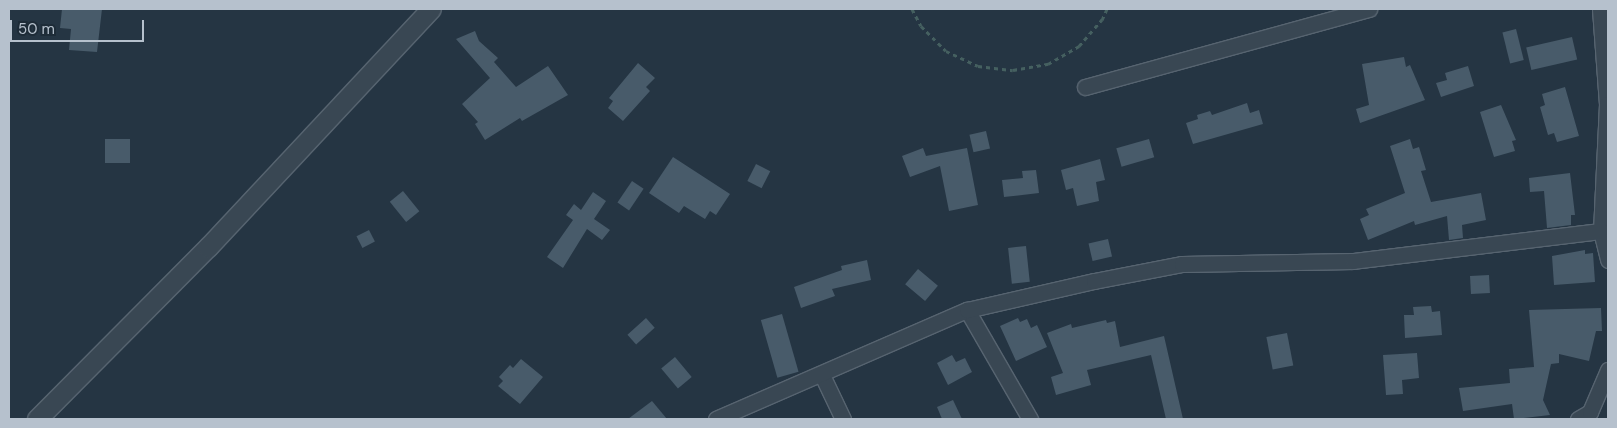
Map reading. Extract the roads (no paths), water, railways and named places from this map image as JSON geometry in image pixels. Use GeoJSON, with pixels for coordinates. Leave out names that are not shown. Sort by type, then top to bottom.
{"type":"FeatureCollection","features":[{"type":"Feature","properties":{"kind":"street"},"geometry":{"type":"LineString","coordinates":[[37,419],[208,247],[431,9]]}},
{"type":"Feature","properties":{"kind":"street"},"geometry":{"type":"LineString","coordinates":[[1085,87],[1369,9]]}},
{"type":"Feature","properties":{"kind":"street"},"geometry":{"type":"LineString","coordinates":[[1600,9],[1607,104],[1606,193],[1601,231],[1608,260]]}},
{"type":"Feature","properties":{"kind":"street"},"geometry":{"type":"LineString","coordinates":[[716,419],[822,375],[967,310],[1182,264],[1353,262],[1601,231]]}},
{"type":"Feature","properties":{"kind":"street"},"geometry":{"type":"LineString","coordinates":[[967,310],[1030,419]]}},
{"type":"Feature","properties":{"kind":"street"},"geometry":{"type":"LineString","coordinates":[[1578,419],[1590,412],[1608,370]]}},
{"type":"Feature","properties":{"kind":"street"},"geometry":{"type":"LineString","coordinates":[[822,375],[842,419]]}}]}
